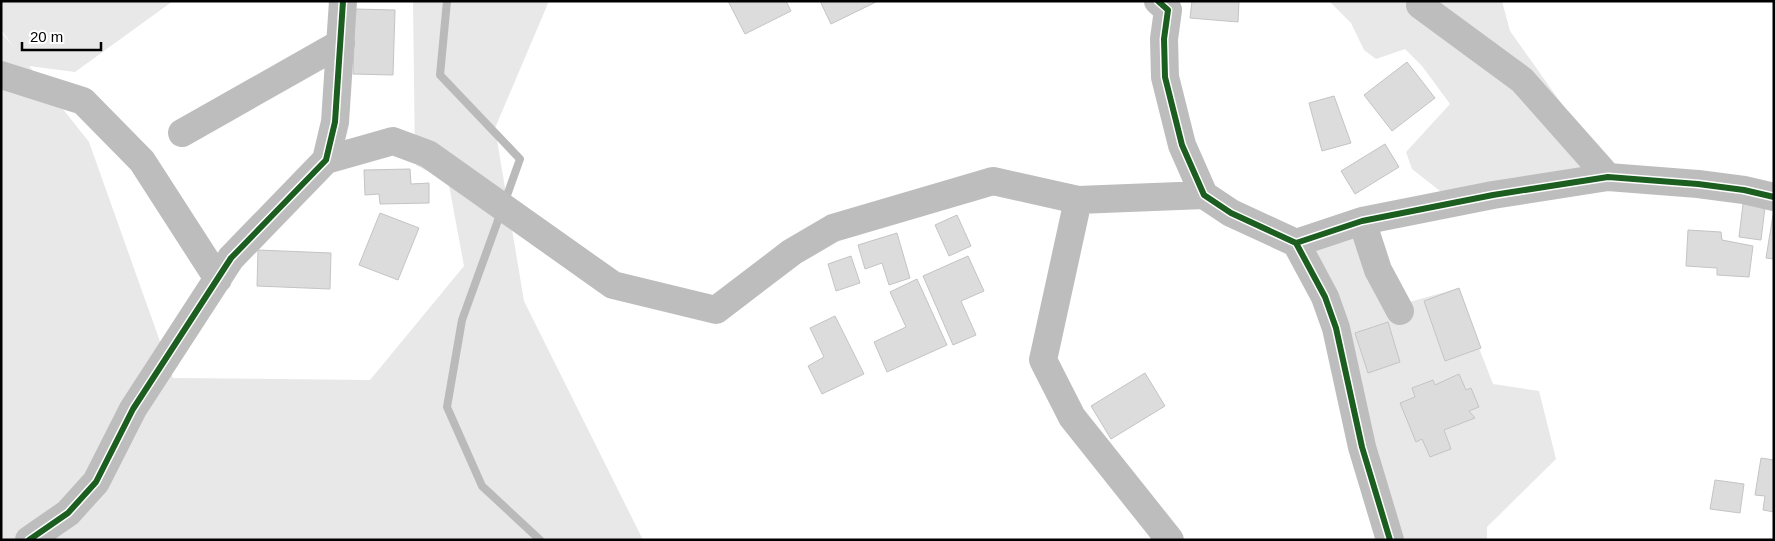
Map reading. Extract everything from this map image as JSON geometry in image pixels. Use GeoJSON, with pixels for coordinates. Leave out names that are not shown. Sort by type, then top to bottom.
{"type":"FeatureCollection","features":[{"type":"Feature","properties":{"kind":"street"},"geometry":{"type":"LineString","coordinates":[[326,160],[335,122],[343,1]]}},
{"type":"Feature","properties":{"kind":"street"},"geometry":{"type":"LineString","coordinates":[[1165,4],[1165,77],[1182,145],[1204,195],[1231,213],[1296,242],[1325,297],[1336,328],[1362,447],[1390,540]]}},
{"type":"Feature","properties":{"kind":"street"},"geometry":{"type":"LineString","coordinates":[[1420,5],[1522,80],[1608,177]]}},
{"type":"Feature","properties":{"kind":"street"},"geometry":{"type":"LineString","coordinates":[[182,133],[340,43]]}},
{"type":"Feature","properties":{"kind":"street"},"geometry":{"type":"LineString","coordinates":[[1,75],[83,101],[142,161],[218,279]]}},
{"type":"Feature","properties":{"kind":"street"},"geometry":{"type":"LineString","coordinates":[[29,540],[68,513],[96,482],[133,409],[231,258],[326,160],[393,141],[428,154],[612,285],[716,310],[792,252],[833,228],[993,181],[1078,200],[1204,195]]}},
{"type":"Feature","properties":{"kind":"street"},"geometry":{"type":"LineString","coordinates":[[1296,242],[1362,220],[1493,195],[1608,177],[1698,184],[1744,190],[1774,197]]}},
{"type":"Feature","properties":{"kind":"street"},"geometry":{"type":"LineString","coordinates":[[1078,200],[1043,360],[1072,417],[1170,540]]}},
{"type":"Feature","properties":{"kind":"street"},"geometry":{"type":"LineString","coordinates":[[1362,220],[1378,270],[1400,311]]}},
{"type":"Feature","properties":{"kind":"shaded area"},"geometry":{"type":"Polygon","coordinates":[[[1,1],[173,1],[75,72],[29,66],[89,142],[173,378],[370,380],[464,266],[448,180],[417,166],[415,162],[413,1],[549,1],[495,128],[524,301],[643,540],[1,540],[1,32],[14,47],[1,30],[1,1]]]}},
{"type":"Feature","properties":{"kind":"shaded area"},"geometry":{"type":"Polygon","coordinates":[[[1329,1],[1502,1],[1510,31],[1606,166],[1454,202],[1412,169],[1406,152],[1450,104],[1422,66],[1405,49],[1376,59],[1364,50],[1351,23],[1329,1]]]}},
{"type":"Feature","properties":{"kind":"shaded area"},"geometry":{"type":"Polygon","coordinates":[[[1358,222],[1402,304],[1456,289],[1493,384],[1539,391],[1556,459],[1487,527],[1487,540],[1396,540],[1301,245],[1358,222]]]}},
{"type":"Feature","properties":{"kind":"building"},"geometry":{"type":"Polygon","coordinates":[[[728,1],[786,1],[791,11],[745,34],[728,1]]]}},
{"type":"Feature","properties":{"kind":"building"},"geometry":{"type":"Polygon","coordinates":[[[820,1],[878,1],[831,24],[820,1]]]}},
{"type":"Feature","properties":{"kind":"building"},"geometry":{"type":"Polygon","coordinates":[[[1192,1],[1239,1],[1238,22],[1190,18],[1192,1]]]}},
{"type":"Feature","properties":{"kind":"building"},"geometry":{"type":"Polygon","coordinates":[[[355,9],[395,10],[393,75],[353,74],[355,9]]]}},
{"type":"Feature","properties":{"kind":"building"},"geometry":{"type":"Polygon","coordinates":[[[1407,62],[1435,98],[1392,131],[1364,95],[1407,62]]]}},
{"type":"Feature","properties":{"kind":"building"},"geometry":{"type":"Polygon","coordinates":[[[1334,96],[1351,143],[1322,151],[1309,103],[1334,96]]]}},
{"type":"Feature","properties":{"kind":"building"},"geometry":{"type":"Polygon","coordinates":[[[1385,144],[1399,167],[1355,194],[1341,171],[1385,144]]]}},
{"type":"Feature","properties":{"kind":"building"},"geometry":{"type":"Polygon","coordinates":[[[410,169],[411,184],[429,183],[429,203],[380,204],[379,194],[365,195],[364,170],[410,169]]]}},
{"type":"Feature","properties":{"kind":"building"},"geometry":{"type":"Polygon","coordinates":[[[1743,204],[1765,207],[1761,240],[1739,237],[1743,204]]]}},
{"type":"Feature","properties":{"kind":"building"},"geometry":{"type":"Polygon","coordinates":[[[380,213],[419,228],[398,280],[359,265],[380,213]]]}},
{"type":"Feature","properties":{"kind":"building"},"geometry":{"type":"Polygon","coordinates":[[[957,215],[971,246],[949,256],[935,225],[957,215]]]}},
{"type":"Feature","properties":{"kind":"building"},"geometry":{"type":"Polygon","coordinates":[[[1774,216],[1774,259],[1766,258],[1774,216]]]}},
{"type":"Feature","properties":{"kind":"building"},"geometry":{"type":"Polygon","coordinates":[[[1688,230],[1721,232],[1722,240],[1753,246],[1749,277],[1717,275],[1717,268],[1686,266],[1688,230]]]}},
{"type":"Feature","properties":{"kind":"building"},"geometry":{"type":"Polygon","coordinates":[[[897,233],[910,278],[889,285],[882,263],[865,269],[858,245],[897,233]]]}},
{"type":"Feature","properties":{"kind":"building"},"geometry":{"type":"Polygon","coordinates":[[[258,250],[331,253],[330,289],[257,286],[258,250]]]}},
{"type":"Feature","properties":{"kind":"building"},"geometry":{"type":"Polygon","coordinates":[[[851,256],[860,283],[836,291],[828,264],[851,256]]]}},
{"type":"Feature","properties":{"kind":"building"},"geometry":{"type":"Polygon","coordinates":[[[968,256],[984,291],[961,301],[976,335],[953,345],[923,276],[968,256]]]}},
{"type":"Feature","properties":{"kind":"building"},"geometry":{"type":"Polygon","coordinates":[[[917,279],[947,345],[887,372],[874,342],[906,327],[890,292],[917,279]]]}},
{"type":"Feature","properties":{"kind":"building"},"geometry":{"type":"Polygon","coordinates":[[[1459,288],[1481,348],[1445,361],[1424,301],[1459,288]]]}},
{"type":"Feature","properties":{"kind":"building"},"geometry":{"type":"Polygon","coordinates":[[[835,316],[864,374],[822,394],[808,366],[824,357],[810,328],[835,316]]]}},
{"type":"Feature","properties":{"kind":"building"},"geometry":{"type":"Polygon","coordinates":[[[1388,322],[1400,362],[1368,373],[1355,333],[1388,322]]]}},
{"type":"Feature","properties":{"kind":"building"},"geometry":{"type":"Polygon","coordinates":[[[1145,373],[1165,406],[1111,439],[1091,406],[1145,373]]]}},
{"type":"Feature","properties":{"kind":"building"},"geometry":{"type":"Polygon","coordinates":[[[1459,374],[1466,390],[1471,388],[1479,407],[1469,411],[1475,418],[1444,430],[1451,449],[1430,457],[1422,439],[1416,442],[1400,403],[1415,397],[1412,388],[1433,380],[1435,385],[1459,374]]]}},
{"type":"Feature","properties":{"kind":"building"},"geometry":{"type":"Polygon","coordinates":[[[1761,458],[1774,460],[1774,512],[1763,510],[1765,496],[1755,495],[1761,458]]]}},
{"type":"Feature","properties":{"kind":"building"},"geometry":{"type":"Polygon","coordinates":[[[1715,480],[1744,484],[1740,513],[1710,509],[1715,480]]]}},
{"type":"Feature","properties":{"kind":"waterway"},"geometry":{"type":"LineString","coordinates":[[447,1],[440,75],[520,159],[505,201]]}},
{"type":"Feature","properties":{"kind":"waterway"},"geometry":{"type":"LineString","coordinates":[[501,212],[462,320],[447,407],[482,486],[540,540]]}},
{"type":"Feature","properties":{"kind":"cycle path"},"geometry":{"type":"LineString","coordinates":[[29,540],[68,513],[96,482],[133,409],[231,258],[326,160],[335,122],[343,1]]}},
{"type":"Feature","properties":{"kind":"cycle path"},"geometry":{"type":"LineString","coordinates":[[1158,1],[1168,10],[1164,39],[1165,77],[1182,145],[1204,195],[1231,213],[1296,243],[1325,297],[1336,328],[1362,447],[1390,540]]}},
{"type":"Feature","properties":{"kind":"cycle path"},"geometry":{"type":"LineString","coordinates":[[1296,243],[1362,221],[1493,195],[1608,177],[1698,184],[1744,190],[1774,197]]}}]}
